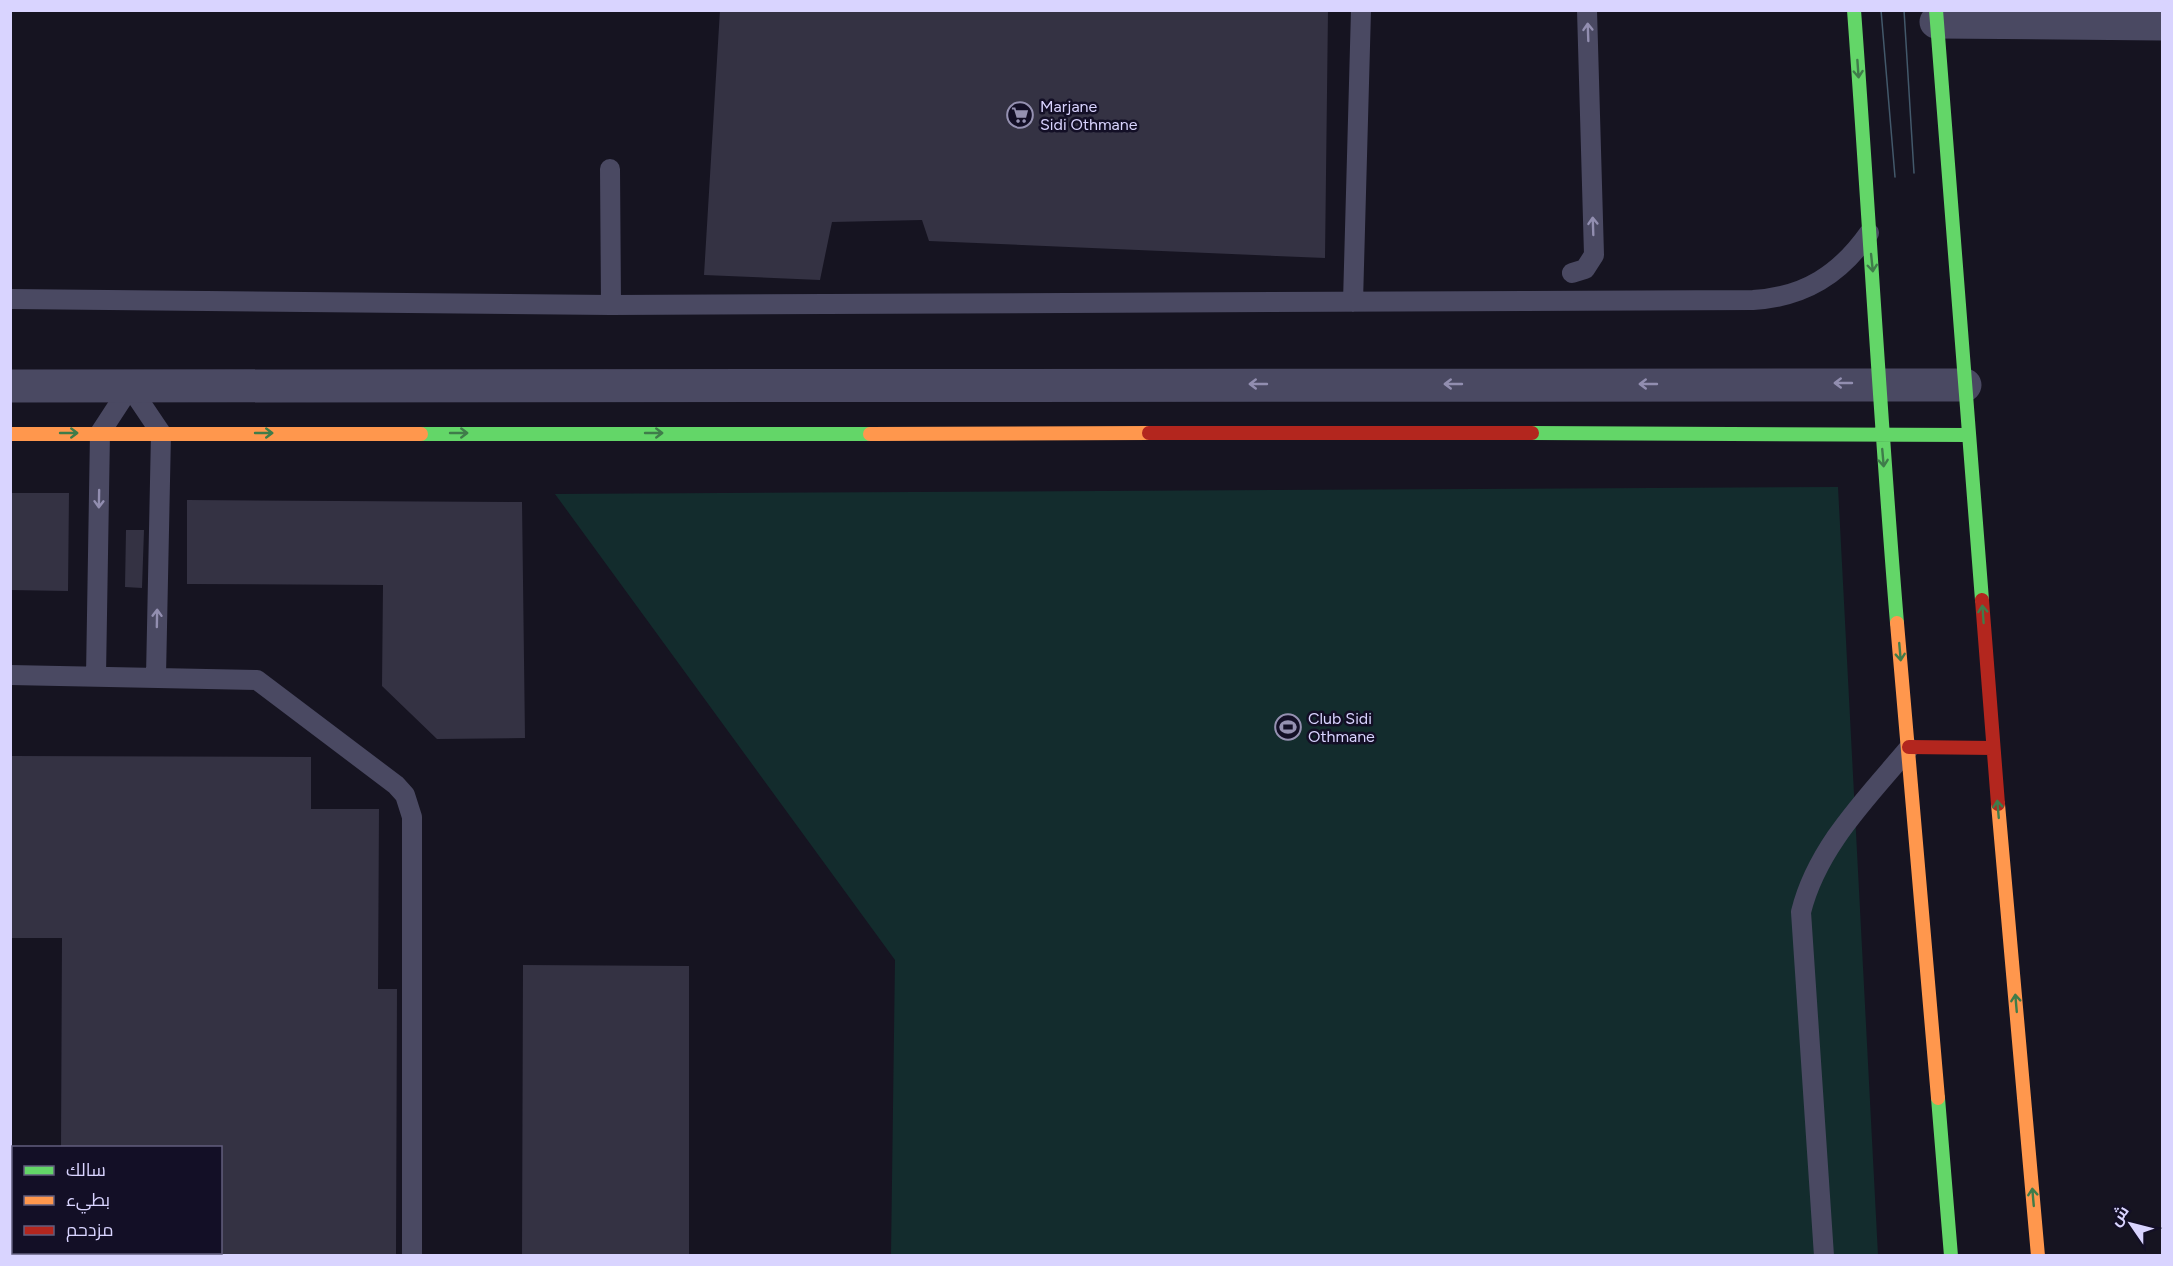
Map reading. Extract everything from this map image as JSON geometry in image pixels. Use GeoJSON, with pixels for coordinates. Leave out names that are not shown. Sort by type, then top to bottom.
{"type":"FeatureCollection","features":[{"type":"Feature","properties":{"kind":"street"},"geometry":{"type":"LineString","coordinates":[[1854,10],[1881,433],[1951,1256]]}},
{"type":"Feature","properties":{"kind":"street"},"geometry":{"type":"LineString","coordinates":[[2038,1256],[1993,748],[1936,16],[2163,24]]}},
{"type":"Feature","properties":{"kind":"street"},"geometry":{"type":"LineString","coordinates":[[10,386],[1879,383],[1965,385]]}},
{"type":"Feature","properties":{"kind":"street"},"geometry":{"type":"LineString","coordinates":[[10,434],[1881,433],[1969,435]]}},
{"type":"Feature","properties":{"kind":"street"},"geometry":{"type":"LineString","coordinates":[[1909,747],[1993,748]]}},
{"type":"Feature","properties":{"kind":"lane"},"geometry":{"type":"LineString","coordinates":[[1353,302],[1361,10]]}},
{"type":"Feature","properties":{"kind":"lane"},"geometry":{"type":"LineString","coordinates":[[1572,273],[1585,269],[1594,255],[1587,10]]}},
{"type":"Feature","properties":{"kind":"lane"},"geometry":{"type":"LineString","coordinates":[[610,169],[610,305]]}},
{"type":"Feature","properties":{"kind":"lane"},"geometry":{"type":"LineString","coordinates":[[10,299],[610,305],[1774,299],[1813,286],[1835,272],[1854,254],[1869,232]]}},
{"type":"Feature","properties":{"kind":"lane"},"geometry":{"type":"LineString","coordinates":[[96,676],[100,433],[130,387],[160,434],[156,676]]}},
{"type":"Feature","properties":{"kind":"lane"},"geometry":{"type":"LineString","coordinates":[[10,675],[156,676],[257,680],[396,785],[410,806],[412,817],[412,1256]]}},
{"type":"Feature","properties":{"kind":"lane"},"geometry":{"type":"LineString","coordinates":[[1824,1256],[1801,912],[1808,883],[1831,843],[1909,747]]}},
{"type":"Feature","properties":{"kind":"green space","name":"Club Sidi Othmane"},"geometry":{"type":"Polygon","coordinates":[[[1838,487],[1878,1255],[891,1255],[895,960],[555,494],[1838,487]]]}},
{"type":"Feature","properties":{"kind":"building","name":"Marjane Sidi Othmane"},"geometry":{"type":"Polygon","coordinates":[[[720,10],[1328,10],[1325,258],[929,241],[922,220],[832,222],[820,280],[704,275],[720,10]]]}},
{"type":"Feature","properties":{"kind":"building"},"geometry":{"type":"Polygon","coordinates":[[[10,493],[69,493],[68,591],[10,590],[10,493]]]}},
{"type":"Feature","properties":{"kind":"building"},"geometry":{"type":"Polygon","coordinates":[[[187,500],[522,502],[525,738],[437,739],[382,686],[383,585],[187,584],[187,500]]]}},
{"type":"Feature","properties":{"kind":"building"},"geometry":{"type":"Polygon","coordinates":[[[126,530],[144,530],[142,588],[125,587],[126,530]]]}},
{"type":"Feature","properties":{"kind":"building"},"geometry":{"type":"Polygon","coordinates":[[[10,756],[311,757],[311,809],[379,809],[378,989],[397,989],[396,1256],[60,1256],[60,1254],[222,1254],[222,1146],[61,1146],[62,938],[10,938],[10,756]]]}},
{"type":"Feature","properties":{"kind":"building"},"geometry":{"type":"Polygon","coordinates":[[[523,965],[689,966],[689,1256],[522,1256],[523,965]]]}},
{"type":"Feature","properties":{"kind":"tram line"},"geometry":{"type":"LineString","coordinates":[[1881,10],[1895,177]]}},
{"type":"Feature","properties":{"kind":"tram line"},"geometry":{"type":"LineString","coordinates":[[1904,10],[1914,173]]}},
{"type":"Feature","properties":{"kind":"traffic: fast"},"geometry":{"type":"LineString","coordinates":[[1854,10],[1897,623]]}},
{"type":"Feature","properties":{"kind":"traffic: fast"},"geometry":{"type":"LineString","coordinates":[[1936,10],[1982,600]]}},
{"type":"Feature","properties":{"kind":"traffic: fast"},"geometry":{"type":"LineString","coordinates":[[1532,433],[1969,435]]}},
{"type":"Feature","properties":{"kind":"traffic: fast"},"geometry":{"type":"LineString","coordinates":[[421,434],[870,434]]}},
{"type":"Feature","properties":{"kind":"traffic: fast"},"geometry":{"type":"LineString","coordinates":[[1938,1098],[1951,1256]]}},
{"type":"Feature","properties":{"kind":"traffic: slow"},"geometry":{"type":"LineString","coordinates":[[870,434],[1149,433]]}},
{"type":"Feature","properties":{"kind":"traffic: slow"},"geometry":{"type":"LineString","coordinates":[[10,434],[421,434]]}},
{"type":"Feature","properties":{"kind":"traffic: slow"},"geometry":{"type":"LineString","coordinates":[[1897,623],[1938,1098]]}},
{"type":"Feature","properties":{"kind":"traffic: slow"},"geometry":{"type":"LineString","coordinates":[[1998,804],[2038,1256]]}},
{"type":"Feature","properties":{"kind":"traffic: jam"},"geometry":{"type":"LineString","coordinates":[[1149,433],[1532,433]]}},
{"type":"Feature","properties":{"kind":"traffic: jam"},"geometry":{"type":"LineString","coordinates":[[1982,600],[1998,804]]}},
{"type":"Feature","properties":{"kind":"traffic: jam"},"geometry":{"type":"LineString","coordinates":[[1909,747],[1993,748]]}},
{"type":"Feature","properties":{"kind":"place","name":"Marjane Sidi Othmane"},"geometry":{"type":"Point","coordinates":[1020,115]}},
{"type":"Feature","properties":{"kind":"place","name":"Club Sidi Othmane"},"geometry":{"type":"Point","coordinates":[1288,727]}}]}
